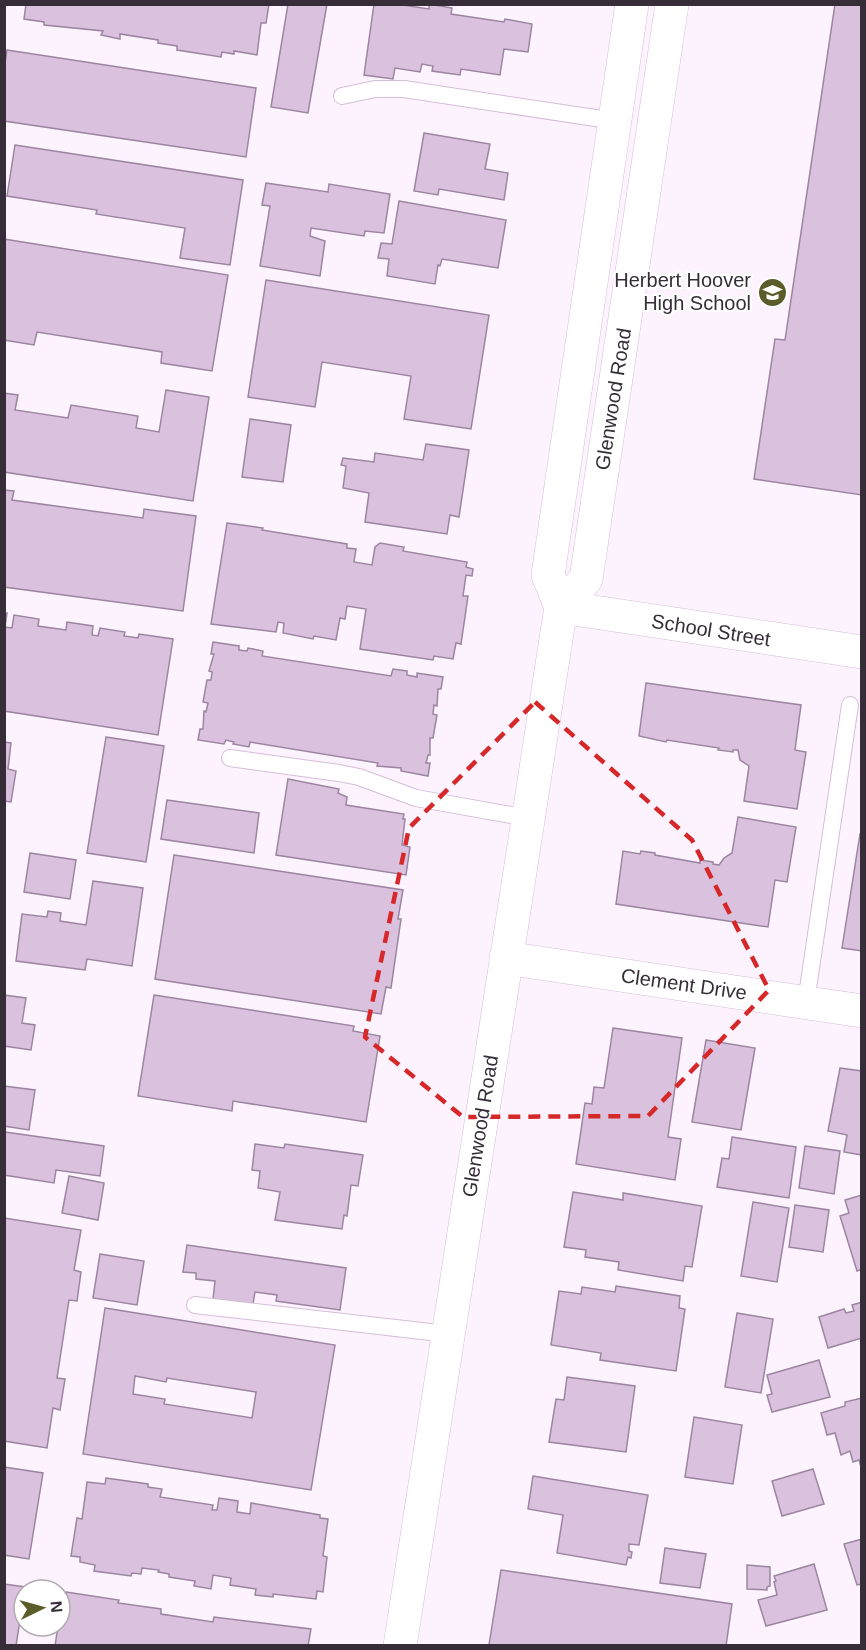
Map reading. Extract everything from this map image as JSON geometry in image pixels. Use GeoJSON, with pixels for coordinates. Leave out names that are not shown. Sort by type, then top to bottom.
{"type":"FeatureCollection","features":[{"type":"Feature","properties":{"kind":"street","name":"Glenwood Road"},"geometry":{"type":"LineString","coordinates":[[400,1646],[561,607],[548,575],[632,4]]}},
{"type":"Feature","properties":{"kind":"street","name":"Glenwood Road"},"geometry":{"type":"LineString","coordinates":[[561,607],[586,579],[672,4]]}},
{"type":"Feature","properties":{"kind":"street","name":"School Street"},"geometry":{"type":"LineString","coordinates":[[561,607],[861,652]]}},
{"type":"Feature","properties":{"kind":"street","name":"Clement Drive"},"geometry":{"type":"LineString","coordinates":[[506,958],[861,1011]]}},
{"type":"Feature","properties":{"kind":"lane"},"geometry":{"type":"LineString","coordinates":[[342,96],[375,89],[404,89],[615,121]]}},
{"type":"Feature","properties":{"kind":"lane"},"geometry":{"type":"LineString","coordinates":[[806,1002],[850,705]]}},
{"type":"Feature","properties":{"kind":"lane"},"geometry":{"type":"LineString","coordinates":[[230,758],[359,777],[416,798],[528,818]]}},
{"type":"Feature","properties":{"kind":"lane"},"geometry":{"type":"LineString","coordinates":[[195,1305],[448,1334]]}},
{"type":"Feature","properties":{"kind":"highlighted area"},"geometry":{"type":"Polygon","coordinates":[[[535,702],[692,840],[769,990],[648,1116],[463,1117],[365,1037],[409,828],[535,702]]]}},
{"type":"Feature","properties":{"kind":"building"},"geometry":{"type":"Polygon","coordinates":[[[26,4],[269,4],[266,23],[261,23],[257,55],[234,51],[234,54],[222,52],[221,57],[177,50],[177,46],[158,43],[158,40],[120,34],[120,39],[101,35],[103,31],[44,25],[44,22],[24,19],[26,4]]]}},
{"type":"Feature","properties":{"kind":"building"},"geometry":{"type":"Polygon","coordinates":[[[288,4],[327,4],[308,113],[271,107],[288,4]]]}},
{"type":"Feature","properties":{"kind":"building"},"geometry":{"type":"Polygon","coordinates":[[[374,4],[396,4],[429,9],[429,4],[452,8],[451,14],[532,24],[528,52],[504,49],[500,75],[461,69],[460,75],[432,71],[433,66],[422,64],[420,72],[395,68],[393,79],[364,75],[374,4]]]}},
{"type":"Feature","properties":{"kind":"building"},"geometry":{"type":"Polygon","coordinates":[[[835,4],[862,4],[862,495],[754,479],[775,339],[785,340],[835,4]]]}},
{"type":"Feature","properties":{"kind":"building"},"geometry":{"type":"Polygon","coordinates":[[[7,50],[256,88],[246,157],[4,121],[4,70],[7,50]]]}},
{"type":"Feature","properties":{"kind":"building"},"geometry":{"type":"Polygon","coordinates":[[[424,133],[490,144],[485,169],[508,173],[504,200],[439,189],[438,195],[414,191],[424,133]]]}},
{"type":"Feature","properties":{"kind":"building"},"geometry":{"type":"Polygon","coordinates":[[[15,145],[243,180],[230,265],[180,258],[185,228],[96,214],[97,210],[7,196],[15,145]]]}},
{"type":"Feature","properties":{"kind":"building"},"geometry":{"type":"Polygon","coordinates":[[[266,183],[328,192],[329,184],[390,194],[384,233],[365,231],[364,236],[311,228],[310,236],[325,241],[320,276],[260,266],[270,206],[262,205],[266,183]]]}},
{"type":"Feature","properties":{"kind":"building"},"geometry":{"type":"Polygon","coordinates":[[[399,201],[506,220],[498,268],[442,259],[440,266],[438,265],[435,284],[387,276],[389,259],[378,258],[381,243],[392,244],[399,201]]]}},
{"type":"Feature","properties":{"kind":"building"},"geometry":{"type":"Polygon","coordinates":[[[4,239],[228,275],[212,371],[161,363],[162,352],[37,332],[34,345],[4,340],[4,239]]]}},
{"type":"Feature","properties":{"kind":"building"},"geometry":{"type":"Polygon","coordinates":[[[266,280],[489,315],[471,429],[404,419],[411,376],[322,362],[315,407],[248,397],[266,280]]]}},
{"type":"Feature","properties":{"kind":"building"},"geometry":{"type":"Polygon","coordinates":[[[166,390],[209,397],[193,501],[4,472],[4,393],[18,395],[15,410],[68,418],[71,405],[138,416],[136,428],[159,432],[166,390]]]}},
{"type":"Feature","properties":{"kind":"building"},"geometry":{"type":"Polygon","coordinates":[[[250,419],[291,425],[283,482],[242,477],[250,419]]]}},
{"type":"Feature","properties":{"kind":"building"},"geometry":{"type":"Polygon","coordinates":[[[426,444],[469,450],[459,517],[450,515],[447,534],[365,522],[369,493],[343,488],[346,466],[341,465],[343,458],[374,462],[375,453],[423,460],[426,444]]]}},
{"type":"Feature","properties":{"kind":"building"},"geometry":{"type":"Polygon","coordinates":[[[4,490],[14,491],[12,500],[143,518],[144,509],[196,516],[183,611],[4,587],[4,490]]]}},
{"type":"Feature","properties":{"kind":"building"},"geometry":{"type":"Polygon","coordinates":[[[227,523],[347,544],[347,548],[356,549],[354,562],[372,565],[375,547],[380,543],[404,547],[403,551],[467,562],[466,567],[473,569],[472,576],[466,575],[463,596],[468,596],[461,644],[456,643],[453,659],[434,656],[433,660],[360,649],[366,609],[347,606],[345,619],[340,618],[336,640],[314,636],[313,639],[283,633],[284,623],[278,622],[276,632],[211,624],[227,523]]]}},
{"type":"Feature","properties":{"kind":"building"},"geometry":{"type":"Polygon","coordinates":[[[4,613],[7,613],[5,627],[12,628],[14,615],[39,619],[38,626],[66,630],[67,622],[93,626],[92,635],[98,636],[100,628],[125,632],[124,636],[138,638],[139,634],[173,639],[158,735],[4,711],[4,613]]]}},
{"type":"Feature","properties":{"kind":"building"},"geometry":{"type":"Polygon","coordinates":[[[213,642],[239,646],[239,650],[247,651],[248,648],[263,651],[262,656],[391,676],[393,669],[407,671],[407,675],[417,677],[417,673],[443,677],[441,689],[438,689],[437,706],[434,705],[433,714],[437,715],[433,738],[430,738],[430,755],[426,763],[430,763],[428,776],[401,771],[401,768],[377,766],[378,763],[250,742],[249,747],[226,740],[224,744],[198,740],[200,729],[203,729],[204,711],[206,712],[208,703],[203,702],[207,680],[211,680],[212,672],[209,671],[214,654],[211,654],[213,642]]]}},
{"type":"Feature","properties":{"kind":"building"},"geometry":{"type":"Polygon","coordinates":[[[646,683],[801,705],[795,750],[806,752],[797,809],[744,801],[749,766],[740,760],[738,750],[733,750],[733,752],[718,750],[719,748],[667,740],[666,742],[639,736],[646,683]]]}},
{"type":"Feature","properties":{"kind":"building"},"geometry":{"type":"Polygon","coordinates":[[[106,737],[164,746],[146,862],[87,853],[106,737]]]}},
{"type":"Feature","properties":{"kind":"building"},"geometry":{"type":"Polygon","coordinates":[[[4,742],[11,743],[8,769],[16,771],[11,802],[4,801],[4,742]]]}},
{"type":"Feature","properties":{"kind":"building"},"geometry":{"type":"Polygon","coordinates":[[[288,779],[339,789],[338,793],[347,797],[346,805],[404,814],[402,845],[410,847],[406,875],[276,855],[288,779]]]}},
{"type":"Feature","properties":{"kind":"building"},"geometry":{"type":"Polygon","coordinates":[[[167,800],[259,813],[254,853],[161,839],[167,800]]]}},
{"type":"Feature","properties":{"kind":"building"},"geometry":{"type":"Polygon","coordinates":[[[738,817],[796,827],[787,882],[775,880],[768,927],[616,904],[623,851],[640,854],[641,851],[655,853],[655,855],[700,863],[700,860],[713,862],[719,865],[732,853],[738,817]]]}},
{"type":"Feature","properties":{"kind":"building"},"geometry":{"type":"Polygon","coordinates":[[[860,834],[862,834],[862,951],[842,948],[860,834]]]}},
{"type":"Feature","properties":{"kind":"building"},"geometry":{"type":"Polygon","coordinates":[[[30,853],[76,860],[70,899],[24,892],[30,853]]]}},
{"type":"Feature","properties":{"kind":"building"},"geometry":{"type":"Polygon","coordinates":[[[174,855],[403,890],[391,988],[386,987],[381,1014],[155,979],[174,855]]]}},
{"type":"Feature","properties":{"kind":"building"},"geometry":{"type":"Polygon","coordinates":[[[93,881],[143,888],[132,966],[87,959],[85,970],[16,961],[22,914],[47,917],[48,911],[61,913],[60,921],[86,925],[93,881]]]}},
{"type":"Feature","properties":{"kind":"building"},"geometry":{"type":"Polygon","coordinates":[[[4,995],[26,998],[22,1023],[35,1025],[31,1050],[4,1046],[4,995]]]}},
{"type":"Feature","properties":{"kind":"building"},"geometry":{"type":"Polygon","coordinates":[[[154,995],[354,1026],[353,1031],[380,1036],[366,1122],[233,1101],[232,1111],[138,1096],[154,995]]]}},
{"type":"Feature","properties":{"kind":"building"},"geometry":{"type":"Polygon","coordinates":[[[613,1028],[682,1038],[668,1137],[681,1139],[675,1180],[576,1164],[585,1103],[592,1104],[594,1087],[604,1088],[613,1028]]]}},
{"type":"Feature","properties":{"kind":"building"},"geometry":{"type":"Polygon","coordinates":[[[706,1040],[755,1048],[741,1130],[692,1122],[706,1040]]]}},
{"type":"Feature","properties":{"kind":"building"},"geometry":{"type":"Polygon","coordinates":[[[840,1068],[862,1071],[862,1155],[844,1152],[847,1135],[828,1131],[840,1068]]]}},
{"type":"Feature","properties":{"kind":"building"},"geometry":{"type":"Polygon","coordinates":[[[4,1086],[35,1090],[29,1130],[4,1126],[4,1086]]]}},
{"type":"Feature","properties":{"kind":"building"},"geometry":{"type":"Polygon","coordinates":[[[5,1132],[104,1146],[100,1176],[56,1170],[54,1183],[4,1175],[5,1132]]]}},
{"type":"Feature","properties":{"kind":"building"},"geometry":{"type":"Polygon","coordinates":[[[732,1137],[796,1147],[789,1198],[717,1187],[722,1158],[729,1159],[732,1137]]]}},
{"type":"Feature","properties":{"kind":"building"},"geometry":{"type":"Polygon","coordinates":[[[255,1144],[284,1148],[285,1144],[363,1155],[358,1186],[351,1185],[347,1216],[344,1215],[342,1229],[275,1220],[280,1192],[258,1188],[260,1171],[252,1170],[255,1144]]]}},
{"type":"Feature","properties":{"kind":"building"},"geometry":{"type":"Polygon","coordinates":[[[805,1146],[840,1151],[834,1194],[799,1188],[805,1146]]]}},
{"type":"Feature","properties":{"kind":"building"},"geometry":{"type":"Polygon","coordinates":[[[69,1176],[104,1183],[98,1220],[62,1213],[69,1176]]]}},
{"type":"Feature","properties":{"kind":"building"},"geometry":{"type":"Polygon","coordinates":[[[573,1192],[623,1200],[623,1193],[702,1206],[692,1267],[685,1266],[683,1281],[618,1270],[619,1262],[585,1257],[586,1250],[564,1247],[573,1192]]]}},
{"type":"Feature","properties":{"kind":"building"},"geometry":{"type":"Polygon","coordinates":[[[862,1195],[862,1269],[857,1271],[840,1216],[849,1213],[845,1200],[862,1195]]]}},
{"type":"Feature","properties":{"kind":"building"},"geometry":{"type":"Polygon","coordinates":[[[753,1202],[789,1208],[777,1282],[741,1276],[753,1202]]]}},
{"type":"Feature","properties":{"kind":"building"},"geometry":{"type":"Polygon","coordinates":[[[795,1205],[829,1210],[823,1252],[789,1247],[795,1205]]]}},
{"type":"Feature","properties":{"kind":"building"},"geometry":{"type":"Polygon","coordinates":[[[4,1218],[81,1230],[74,1270],[81,1272],[77,1301],[69,1300],[57,1378],[65,1379],[60,1410],[53,1408],[47,1448],[4,1441],[4,1218]]]}},
{"type":"Feature","properties":{"kind":"building"},"geometry":{"type":"Polygon","coordinates":[[[187,1245],[346,1268],[340,1310],[276,1301],[277,1295],[255,1292],[253,1304],[213,1299],[215,1281],[196,1279],[196,1273],[183,1272],[187,1245]]]}},
{"type":"Feature","properties":{"kind":"building"},"geometry":{"type":"Polygon","coordinates":[[[100,1254],[144,1261],[137,1305],[93,1298],[100,1254]]]}},
{"type":"Feature","properties":{"kind":"building"},"geometry":{"type":"Polygon","coordinates":[[[616,1286],[680,1296],[679,1308],[685,1309],[676,1371],[600,1360],[601,1353],[551,1345],[559,1291],[581,1294],[582,1287],[615,1292],[616,1286]]]}},
{"type":"Feature","properties":{"kind":"building"},"geometry":{"type":"Polygon","coordinates":[[[862,1302],[862,1338],[828,1348],[819,1317],[844,1309],[846,1313],[854,1311],[852,1305],[862,1302]]]}},
{"type":"Feature","properties":{"kind":"building"},"geometry":{"type":"Polygon","coordinates":[[[105,1308],[335,1345],[311,1490],[83,1454],[105,1308]],[[135,1376],[133,1394],[165,1399],[164,1404],[252,1418],[256,1392],[167,1378],[166,1382],[135,1376]]]}},
{"type":"Feature","properties":{"kind":"building"},"geometry":{"type":"Polygon","coordinates":[[[737,1313],[773,1319],[761,1393],[725,1387],[737,1313]]]}},
{"type":"Feature","properties":{"kind":"building"},"geometry":{"type":"Polygon","coordinates":[[[819,1360],[830,1397],[772,1412],[767,1395],[772,1394],[767,1375],[819,1360]]]}},
{"type":"Feature","properties":{"kind":"building"},"geometry":{"type":"Polygon","coordinates":[[[567,1377],[635,1386],[626,1452],[549,1442],[556,1399],[564,1400],[567,1377]]]}},
{"type":"Feature","properties":{"kind":"building"},"geometry":{"type":"Polygon","coordinates":[[[862,1398],[862,1470],[859,1460],[853,1462],[850,1451],[841,1455],[835,1433],[827,1435],[821,1413],[845,1406],[845,1402],[862,1398]]]}},
{"type":"Feature","properties":{"kind":"building"},"geometry":{"type":"Polygon","coordinates":[[[694,1417],[742,1425],[733,1484],[685,1477],[694,1417]]]}},
{"type":"Feature","properties":{"kind":"building"},"geometry":{"type":"Polygon","coordinates":[[[4,1467],[43,1473],[29,1559],[4,1555],[4,1467]]]}},
{"type":"Feature","properties":{"kind":"building"},"geometry":{"type":"Polygon","coordinates":[[[813,1469],[824,1504],[782,1516],[772,1481],[813,1469]]]}},
{"type":"Feature","properties":{"kind":"building"},"geometry":{"type":"Polygon","coordinates":[[[533,1476],[648,1495],[639,1545],[629,1544],[629,1551],[632,1552],[626,1565],[557,1553],[563,1515],[528,1509],[533,1476]]]}},
{"type":"Feature","properties":{"kind":"building"},"geometry":{"type":"Polygon","coordinates":[[[106,1478],[148,1484],[148,1487],[162,1489],[160,1497],[213,1505],[212,1510],[217,1510],[219,1498],[238,1501],[237,1512],[250,1514],[251,1503],[320,1515],[320,1518],[328,1519],[323,1556],[327,1557],[323,1592],[317,1591],[316,1599],[273,1594],[273,1597],[255,1595],[256,1589],[230,1585],[231,1578],[213,1575],[211,1589],[194,1586],[195,1581],[169,1577],[169,1574],[158,1572],[159,1570],[142,1568],[141,1574],[132,1573],[131,1576],[94,1571],[95,1565],[80,1562],[80,1557],[71,1556],[77,1518],[82,1519],[87,1482],[105,1484],[106,1478]]]}},
{"type":"Feature","properties":{"kind":"building"},"geometry":{"type":"Polygon","coordinates":[[[862,1539],[862,1584],[857,1585],[844,1544],[862,1539]]]}},
{"type":"Feature","properties":{"kind":"building"},"geometry":{"type":"Polygon","coordinates":[[[665,1548],[706,1554],[700,1588],[660,1583],[665,1548]]]}},
{"type":"Feature","properties":{"kind":"building"},"geometry":{"type":"Polygon","coordinates":[[[814,1564],[827,1610],[766,1626],[758,1600],[777,1595],[774,1576],[814,1564]]]}},
{"type":"Feature","properties":{"kind":"building"},"geometry":{"type":"Polygon","coordinates":[[[747,1565],[770,1567],[770,1586],[767,1590],[747,1589],[747,1565]]]}},
{"type":"Feature","properties":{"kind":"building"},"geometry":{"type":"Polygon","coordinates":[[[501,1570],[732,1604],[726,1646],[489,1645],[501,1570]]]}},
{"type":"Feature","properties":{"kind":"building"},"geometry":{"type":"Polygon","coordinates":[[[4,1584],[12,1585],[12,1638],[17,1638],[16,1646],[4,1646],[4,1584]]]}},
{"type":"Feature","properties":{"kind":"building"},"geometry":{"type":"Polygon","coordinates":[[[72,1593],[161,1609],[161,1614],[213,1622],[214,1617],[311,1629],[308,1646],[55,1646],[56,1638],[72,1638],[72,1593]]]}},
{"type":"Feature","properties":{"kind":"place","name":"Herbert Hoover High School"},"geometry":{"type":"Point","coordinates":[772,292]}}]}
